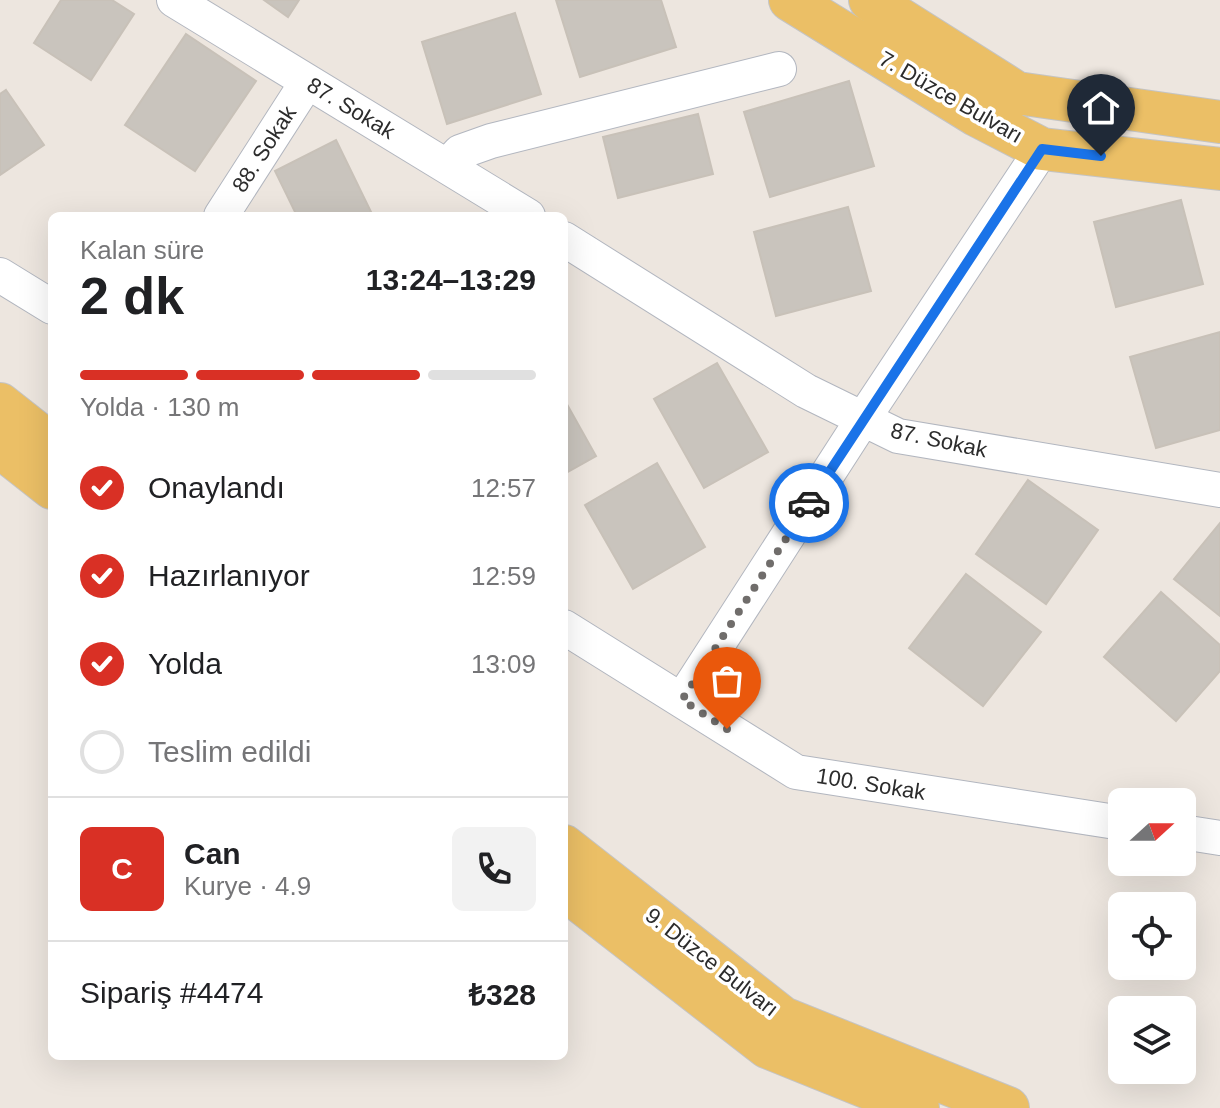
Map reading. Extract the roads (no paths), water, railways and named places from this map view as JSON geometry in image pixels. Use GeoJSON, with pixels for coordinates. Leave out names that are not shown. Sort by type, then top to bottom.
{"type":"FeatureCollection","features":[{"type":"Feature","properties":{"kind":"main road","name":"7. Düzce Bulvarı"},"geometry":{"type":"LineString","coordinates":[[790,0],[976,115],[1042,149],[1220,169]]}},
{"type":"Feature","properties":{"kind":"main road"},"geometry":{"type":"LineString","coordinates":[[870,0],[1017,93],[1220,122]]}},
{"type":"Feature","properties":{"kind":"main road"},"geometry":{"type":"LineString","coordinates":[[0,404],[48,442]]}},
{"type":"Feature","properties":{"kind":"main road"},"geometry":{"type":"LineString","coordinates":[[0,447],[48,485]]}},
{"type":"Feature","properties":{"kind":"main road","name":"9. Düzce Bulvarı"},"geometry":{"type":"LineString","coordinates":[[568,849],[783,1018],[1008,1108]]}},
{"type":"Feature","properties":{"kind":"main road","name":"9. Düzce Bulvarı"},"geometry":{"type":"LineString","coordinates":[[568,892],[767,1047],[918,1108]]}},
{"type":"Feature","properties":{"kind":"street","name":"87. Sokak"},"geometry":{"type":"LineString","coordinates":[[174,0],[522,212]]}},
{"type":"Feature","properties":{"kind":"street"},"geometry":{"type":"LineString","coordinates":[[447,166],[460,152],[491,141],[779,69]]}},
{"type":"Feature","properties":{"kind":"street","name":"88. Sokak"},"geometry":{"type":"LineString","coordinates":[[224,212],[307,82]]}},
{"type":"Feature","properties":{"kind":"street"},"geometry":{"type":"LineString","coordinates":[[682,700],[1042,149]]}},
{"type":"Feature","properties":{"kind":"street","name":"87. Sokak"},"geometry":{"type":"LineString","coordinates":[[568,242],[806,391],[898,436],[1220,490]]}},
{"type":"Feature","properties":{"kind":"street"},"geometry":{"type":"LineString","coordinates":[[0,275],[48,305]]}},
{"type":"Feature","properties":{"kind":"street","name":"100. Sokak"},"geometry":{"type":"LineString","coordinates":[[568,629],[796,772],[1108,821]]}},
{"type":"Feature","properties":{"kind":"street"},"geometry":{"type":"LineString","coordinates":[[1196,834],[1220,838]]}}]}
